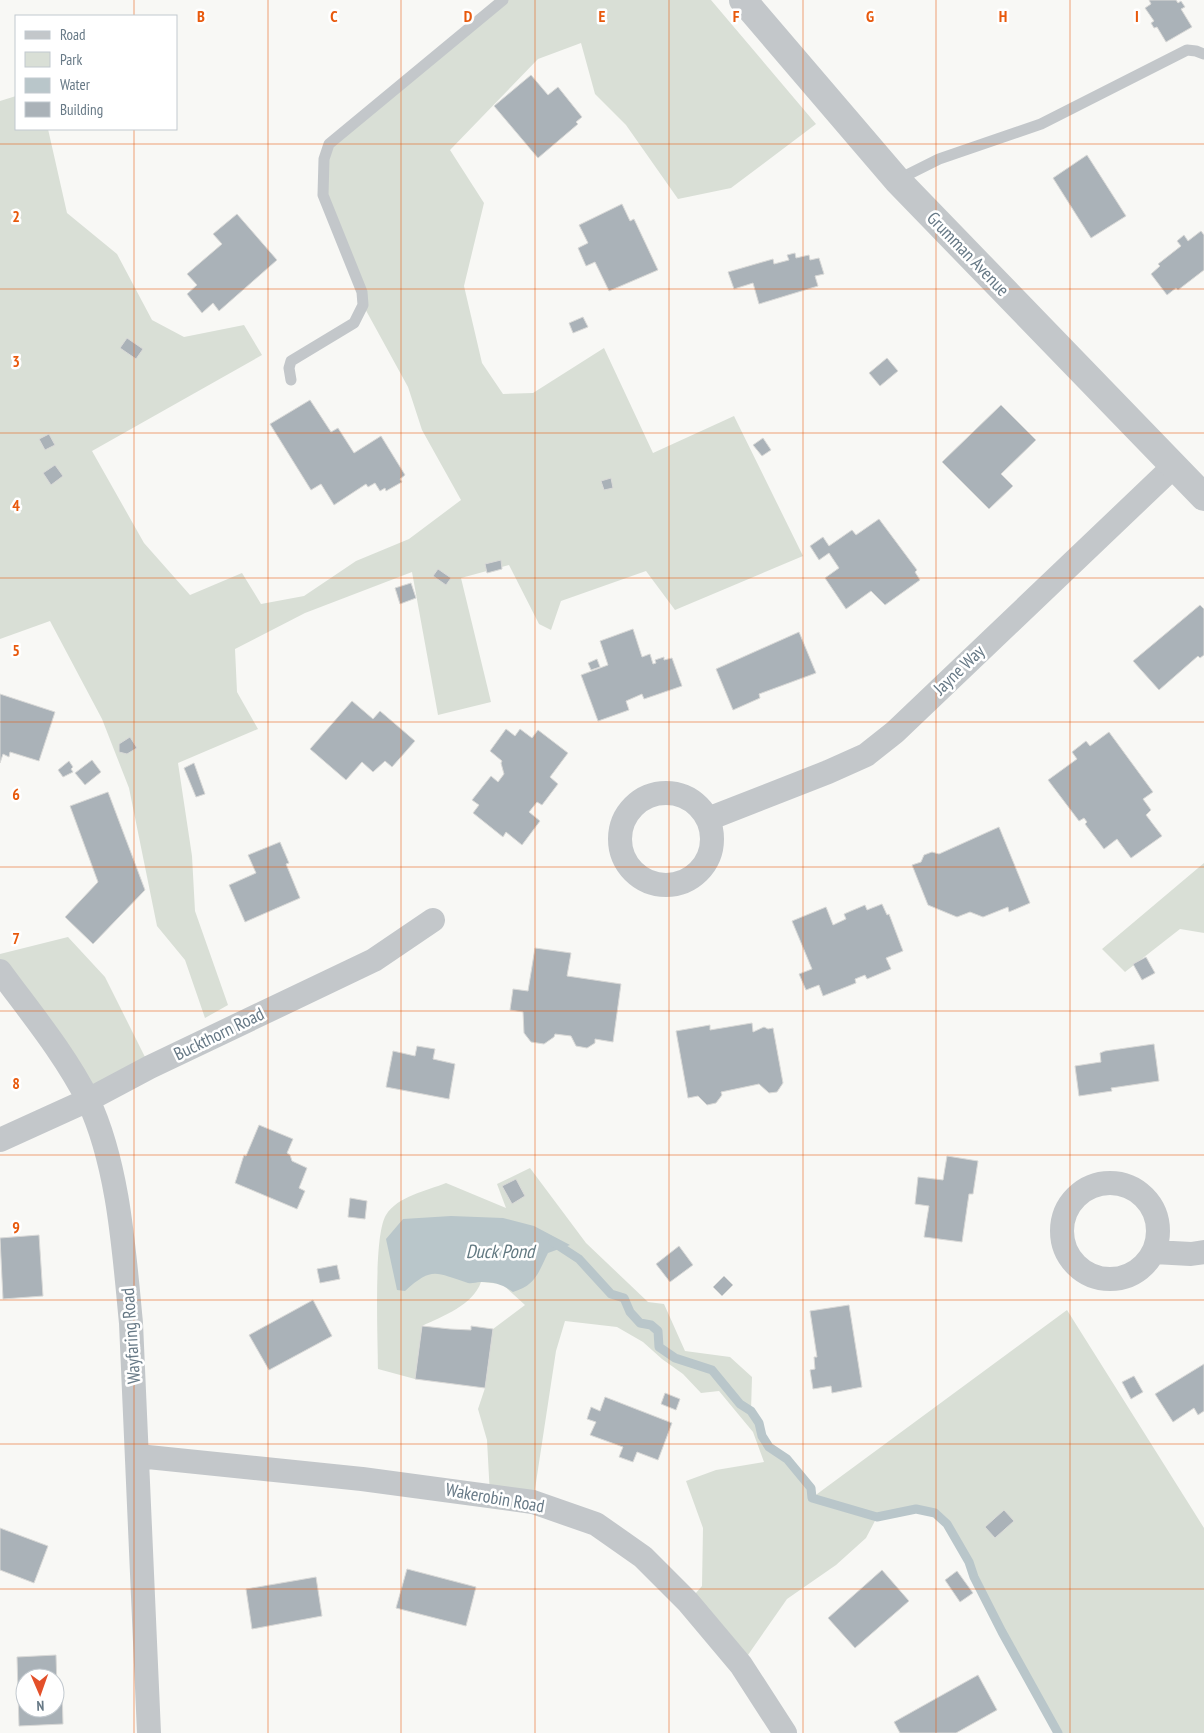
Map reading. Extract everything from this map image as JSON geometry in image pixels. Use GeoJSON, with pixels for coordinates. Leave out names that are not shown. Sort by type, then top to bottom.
{"type":"FeatureCollection","features":[{"type":"Feature","properties":{"kind":"street","name":"Grumman Avenue"},"geometry":{"type":"LineString","coordinates":[[743,0],[897,180],[1204,497]]}},
{"type":"Feature","properties":{"kind":"street","name":"Jayne Way"},"geometry":{"type":"LineString","coordinates":[[708,819],[866,755],[894,732],[1174,466]]}},
{"type":"Feature","properties":{"kind":"street","name":"Buckthorn Road"},"geometry":{"type":"LineString","coordinates":[[0,1140],[88,1100],[150,1067],[374,960],[433,920]]}},
{"type":"Feature","properties":{"kind":"street","name":"Wayfaring Road"},"geometry":{"type":"LineString","coordinates":[[0,971],[64,1060],[88,1100],[102,1139],[113,1184],[125,1261],[131,1323],[149,1733]]}},
{"type":"Feature","properties":{"kind":"street"},"geometry":{"type":"LineString","coordinates":[[1119,1184],[1131,1188],[1150,1204],[1156,1216],[1159,1228],[1154,1252],[1144,1266],[1129,1276],[1111,1280],[1086,1273],[1070,1258],[1065,1247],[1062,1235],[1067,1210],[1073,1200],[1094,1186],[1119,1184]]}},
{"type":"Feature","properties":{"kind":"street"},"geometry":{"type":"LineString","coordinates":[[1154,1252],[1191,1254],[1204,1252]]}},
{"type":"Feature","properties":{"kind":"street","name":"Wakerobin Road"},"geometry":{"type":"LineString","coordinates":[[138,1456],[362,1479],[534,1502],[596,1524],[643,1557],[688,1602],[741,1665],[785,1733]]}},
{"type":"Feature","properties":{"kind":"lane"},"geometry":{"type":"LineString","coordinates":[[291,380],[290,361],[354,323],[364,304],[362,292],[323,195],[324,160],[329,144],[504,0]]}},
{"type":"Feature","properties":{"kind":"lane"},"geometry":{"type":"LineString","coordinates":[[897,180],[939,159],[1041,124],[1187,50],[1204,54]]}},
{"type":"Feature","properties":{"kind":"green space"},"geometry":{"type":"Polygon","coordinates":[[[503,0],[711,0],[816,124],[731,188],[678,199],[626,125],[595,94],[581,43],[538,59],[450,150],[484,203],[464,286],[482,363],[503,394],[533,393],[604,348],[653,453],[734,416],[803,556],[675,610],[646,571],[561,601],[551,630],[539,624],[509,565],[461,578],[491,702],[438,715],[412,572],[305,613],[235,649],[237,692],[258,729],[178,763],[192,856],[195,911],[228,1005],[205,1018],[185,960],[157,926],[129,788],[102,719],[50,621],[0,639],[0,101],[15,96],[15,130],[48,130],[67,213],[117,254],[152,320],[184,337],[244,325],[262,355],[92,451],[144,543],[190,595],[242,573],[261,604],[304,596],[356,561],[409,539],[461,500],[422,430],[408,387],[363,305],[323,195],[329,144],[503,0]]]}},
{"type":"Feature","properties":{"kind":"green space"},"geometry":{"type":"Polygon","coordinates":[[[1204,863],[1204,933],[1180,929],[1125,972],[1102,949],[1204,863]]]}},
{"type":"Feature","properties":{"kind":"green space"},"geometry":{"type":"Polygon","coordinates":[[[68,937],[105,977],[150,1067],[88,1100],[0,971],[0,954],[68,937]]]}},
{"type":"Feature","properties":{"kind":"green space"},"geometry":{"type":"Polygon","coordinates":[[[530,1168],[586,1243],[648,1302],[664,1304],[685,1351],[730,1357],[752,1377],[751,1411],[759,1423],[762,1436],[769,1447],[787,1459],[811,1488],[813,1497],[1067,1310],[1204,1528],[1204,1733],[1058,1733],[1001,1630],[972,1568],[953,1534],[936,1514],[923,1509],[907,1510],[877,1517],[866,1538],[836,1565],[787,1599],[741,1665],[688,1602],[702,1586],[703,1528],[686,1481],[716,1470],[764,1462],[753,1432],[719,1391],[701,1393],[683,1374],[643,1342],[617,1327],[565,1321],[556,1351],[533,1502],[490,1496],[487,1440],[478,1409],[485,1388],[493,1329],[525,1305],[502,1284],[481,1282],[471,1297],[456,1309],[422,1326],[415,1379],[378,1369],[377,1289],[379,1244],[386,1215],[391,1208],[405,1199],[446,1183],[506,1208],[497,1184],[530,1168]]]}},
{"type":"Feature","properties":{"kind":"water","name":"Duck Pond"},"geometry":{"type":"Polygon","coordinates":[[[451,1216],[503,1218],[534,1226],[570,1245],[548,1253],[532,1282],[513,1292],[494,1283],[470,1283],[435,1274],[422,1278],[405,1291],[397,1290],[386,1239],[403,1219],[451,1216]]]}},
{"type":"Feature","properties":{"kind":"building"},"geometry":{"type":"Polygon","coordinates":[[[1149,0],[1176,0],[1178,3],[1181,1],[1185,7],[1181,9],[1192,27],[1166,42],[1157,27],[1154,28],[1151,23],[1154,21],[1145,8],[1151,4],[1149,0]]]}},
{"type":"Feature","properties":{"kind":"building"},"geometry":{"type":"Polygon","coordinates":[[[531,75],[548,95],[558,87],[582,117],[576,122],[578,124],[538,158],[494,106],[531,75]]]}},
{"type":"Feature","properties":{"kind":"building"},"geometry":{"type":"Polygon","coordinates":[[[1087,155],[1126,216],[1091,238],[1053,178],[1087,155]]]}},
{"type":"Feature","properties":{"kind":"building"},"geometry":{"type":"Polygon","coordinates":[[[622,204],[630,221],[634,219],[658,270],[609,291],[595,262],[586,266],[578,248],[588,243],[579,225],[622,204]]]}},
{"type":"Feature","properties":{"kind":"building"},"geometry":{"type":"Polygon","coordinates":[[[237,214],[277,260],[219,311],[213,303],[202,313],[187,294],[197,285],[187,274],[222,244],[213,234],[237,214]]]}},
{"type":"Feature","properties":{"kind":"building"},"geometry":{"type":"Polygon","coordinates":[[[1201,231],[1204,235],[1204,270],[1178,290],[1176,288],[1167,295],[1151,274],[1160,266],[1158,264],[1181,246],[1177,241],[1184,235],[1188,241],[1201,231]]]}},
{"type":"Feature","properties":{"kind":"building"},"geometry":{"type":"Polygon","coordinates":[[[795,253],[796,258],[809,255],[810,260],[819,258],[824,274],[815,276],[818,286],[759,304],[753,283],[734,289],[728,272],[773,259],[774,264],[789,260],[787,255],[795,253]]]}},
{"type":"Feature","properties":{"kind":"building"},"geometry":{"type":"Polygon","coordinates":[[[583,317],[588,327],[573,333],[569,323],[583,317]]]}},
{"type":"Feature","properties":{"kind":"building"},"geometry":{"type":"Polygon","coordinates":[[[127,338],[143,349],[136,359],[120,348],[127,338]]]}},
{"type":"Feature","properties":{"kind":"building"},"geometry":{"type":"Polygon","coordinates":[[[887,358],[898,371],[880,386],[869,373],[887,358]]]}},
{"type":"Feature","properties":{"kind":"building"},"geometry":{"type":"Polygon","coordinates":[[[310,400],[331,432],[338,428],[354,453],[381,436],[405,475],[400,479],[402,482],[386,491],[385,488],[380,491],[375,483],[368,487],[366,484],[334,505],[321,484],[311,490],[270,424],[310,400]]]}},
{"type":"Feature","properties":{"kind":"building"},"geometry":{"type":"Polygon","coordinates":[[[1001,405],[1036,440],[1001,474],[1013,486],[989,509],[942,462],[1001,405]]]}},
{"type":"Feature","properties":{"kind":"building"},"geometry":{"type":"Polygon","coordinates":[[[49,434],[55,445],[45,450],[39,439],[49,434]]]}},
{"type":"Feature","properties":{"kind":"building"},"geometry":{"type":"Polygon","coordinates":[[[763,438],[771,450],[762,456],[753,445],[763,438]]]}},
{"type":"Feature","properties":{"kind":"building"},"geometry":{"type":"Polygon","coordinates":[[[55,465],[63,476],[51,485],[43,473],[55,465]]]}},
{"type":"Feature","properties":{"kind":"building"},"geometry":{"type":"Polygon","coordinates":[[[611,478],[613,488],[604,490],[601,481],[611,478]]]}},
{"type":"Feature","properties":{"kind":"building"},"geometry":{"type":"Polygon","coordinates":[[[879,519],[917,570],[915,572],[920,580],[885,605],[871,591],[846,609],[825,578],[839,568],[829,553],[819,560],[810,546],[823,537],[829,546],[852,530],[856,535],[879,519]]]}},
{"type":"Feature","properties":{"kind":"building"},"geometry":{"type":"Polygon","coordinates":[[[501,560],[502,569],[487,573],[485,564],[501,560]]]}},
{"type":"Feature","properties":{"kind":"building"},"geometry":{"type":"Polygon","coordinates":[[[438,569],[451,578],[446,585],[433,576],[438,569]]]}},
{"type":"Feature","properties":{"kind":"building"},"geometry":{"type":"Polygon","coordinates":[[[411,583],[416,598],[400,604],[395,588],[411,583]]]}},
{"type":"Feature","properties":{"kind":"building"},"geometry":{"type":"Polygon","coordinates":[[[1200,605],[1204,609],[1204,655],[1200,658],[1198,656],[1159,690],[1133,661],[1200,605]]]}},
{"type":"Feature","properties":{"kind":"building"},"geometry":{"type":"Polygon","coordinates":[[[633,629],[642,657],[650,654],[653,664],[656,663],[655,660],[664,657],[664,660],[672,658],[682,686],[644,699],[642,694],[626,701],[629,710],[598,721],[581,675],[608,665],[600,641],[633,629]]]}},
{"type":"Feature","properties":{"kind":"building"},"geometry":{"type":"Polygon","coordinates":[[[799,632],[816,673],[759,694],[760,698],[733,710],[716,669],[799,632]]]}},
{"type":"Feature","properties":{"kind":"building"},"geometry":{"type":"Polygon","coordinates":[[[597,659],[600,667],[591,670],[588,663],[597,659]]]}},
{"type":"Feature","properties":{"kind":"building"},"geometry":{"type":"Polygon","coordinates":[[[0,694],[55,712],[39,761],[10,752],[9,757],[3,754],[0,763],[0,694]]]}},
{"type":"Feature","properties":{"kind":"building"},"geometry":{"type":"Polygon","coordinates":[[[352,701],[373,719],[380,711],[415,741],[392,767],[385,761],[373,772],[362,762],[346,780],[310,749],[352,701]]]}},
{"type":"Feature","properties":{"kind":"building"},"geometry":{"type":"Polygon","coordinates":[[[506,729],[515,736],[520,729],[532,738],[538,730],[568,753],[550,777],[558,784],[542,805],[537,802],[529,812],[540,821],[522,845],[506,832],[503,837],[473,813],[479,805],[472,800],[491,776],[498,782],[504,774],[502,761],[490,751],[506,729]]]}},
{"type":"Feature","properties":{"kind":"building"},"geometry":{"type":"Polygon","coordinates":[[[1109,732],[1153,792],[1143,799],[1151,810],[1146,815],[1162,836],[1131,858],[1117,839],[1104,849],[1085,824],[1087,822],[1084,818],[1079,821],[1048,780],[1077,759],[1072,752],[1086,741],[1090,746],[1109,732]]]}},
{"type":"Feature","properties":{"kind":"building"},"geometry":{"type":"Polygon","coordinates":[[[130,737],[137,748],[127,754],[119,752],[119,744],[130,737]]]}},
{"type":"Feature","properties":{"kind":"building"},"geometry":{"type":"Polygon","coordinates":[[[92,760],[101,772],[85,785],[75,773],[92,760]]]}},
{"type":"Feature","properties":{"kind":"building"},"geometry":{"type":"Polygon","coordinates":[[[69,761],[73,767],[71,769],[73,772],[63,777],[58,770],[69,761]]]}},
{"type":"Feature","properties":{"kind":"building"},"geometry":{"type":"Polygon","coordinates":[[[194,763],[205,794],[196,797],[184,768],[194,763]]]}},
{"type":"Feature","properties":{"kind":"building"},"geometry":{"type":"Polygon","coordinates":[[[108,792],[145,890],[93,944],[65,917],[98,882],[70,806],[108,792]]]}},
{"type":"Feature","properties":{"kind":"building"},"geometry":{"type":"Polygon","coordinates":[[[999,827],[1030,903],[1009,912],[1008,907],[983,917],[970,912],[957,917],[928,905],[912,865],[921,862],[924,855],[932,852],[939,854],[999,827]]]}},
{"type":"Feature","properties":{"kind":"building"},"geometry":{"type":"Polygon","coordinates":[[[280,842],[289,863],[286,864],[300,898],[245,922],[229,885],[256,873],[248,855],[280,842]]]}},
{"type":"Feature","properties":{"kind":"building"},"geometry":{"type":"Polygon","coordinates":[[[882,904],[887,915],[889,914],[903,951],[886,958],[891,969],[867,979],[865,975],[855,979],[856,983],[823,996],[819,985],[806,990],[799,974],[812,969],[792,921],[826,907],[833,925],[846,919],[844,914],[865,905],[867,910],[882,904]]]}},
{"type":"Feature","properties":{"kind":"building"},"geometry":{"type":"Polygon","coordinates":[[[535,948],[571,953],[567,976],[621,984],[613,1042],[595,1039],[595,1043],[587,1048],[576,1046],[571,1036],[555,1034],[554,1037],[544,1044],[531,1042],[524,1033],[523,1012],[510,1010],[513,989],[528,991],[535,948]]]}},
{"type":"Feature","properties":{"kind":"building"},"geometry":{"type":"Polygon","coordinates":[[[1146,957],[1155,973],[1142,980],[1133,964],[1146,957]]]}},
{"type":"Feature","properties":{"kind":"building"},"geometry":{"type":"Polygon","coordinates":[[[752,1023],[753,1032],[764,1027],[768,1029],[773,1028],[783,1083],[777,1092],[769,1093],[759,1084],[721,1092],[722,1095],[716,1103],[707,1105],[698,1096],[688,1098],[676,1031],[710,1025],[710,1030],[752,1023]]]}},
{"type":"Feature","properties":{"kind":"building"},"geometry":{"type":"Polygon","coordinates":[[[1154,1044],[1159,1081],[1111,1088],[1112,1091],[1079,1096],[1075,1066],[1101,1062],[1100,1053],[1105,1051],[1154,1044]]]}},
{"type":"Feature","properties":{"kind":"building"},"geometry":{"type":"Polygon","coordinates":[[[417,1046],[435,1049],[433,1059],[455,1064],[449,1099],[386,1087],[393,1051],[415,1056],[417,1046]]]}},
{"type":"Feature","properties":{"kind":"building"},"geometry":{"type":"Polygon","coordinates":[[[259,1125],[293,1139],[287,1153],[292,1161],[307,1168],[299,1188],[305,1191],[297,1209],[235,1183],[244,1155],[246,1156],[259,1125]]]}},
{"type":"Feature","properties":{"kind":"building"},"geometry":{"type":"Polygon","coordinates":[[[947,1156],[978,1161],[973,1194],[969,1194],[962,1242],[924,1237],[929,1206],[915,1204],[918,1177],[943,1180],[947,1156]]]}},
{"type":"Feature","properties":{"kind":"building"},"geometry":{"type":"Polygon","coordinates":[[[516,1179],[525,1196],[512,1204],[502,1186],[516,1179]]]}},
{"type":"Feature","properties":{"kind":"building"},"geometry":{"type":"Polygon","coordinates":[[[350,1198],[367,1201],[365,1219],[348,1217],[350,1198]]]}},
{"type":"Feature","properties":{"kind":"building"},"geometry":{"type":"Polygon","coordinates":[[[39,1235],[43,1296],[3,1299],[0,1238],[39,1235]]]}},
{"type":"Feature","properties":{"kind":"building"},"geometry":{"type":"Polygon","coordinates":[[[679,1246],[693,1265],[670,1282],[656,1264],[679,1246]]]}},
{"type":"Feature","properties":{"kind":"building"},"geometry":{"type":"Polygon","coordinates":[[[337,1265],[340,1279],[320,1283],[317,1269],[337,1265]]]}},
{"type":"Feature","properties":{"kind":"building"},"geometry":{"type":"Polygon","coordinates":[[[724,1276],[733,1285],[722,1296],[713,1287],[724,1276]]]}},
{"type":"Feature","properties":{"kind":"building"},"geometry":{"type":"Polygon","coordinates":[[[313,1300],[332,1336],[269,1370],[249,1335],[313,1300]]]}},
{"type":"Feature","properties":{"kind":"building"},"geometry":{"type":"Polygon","coordinates":[[[849,1305],[862,1387],[832,1393],[831,1386],[813,1389],[810,1370],[815,1369],[814,1357],[817,1357],[810,1311],[849,1305]]]}},
{"type":"Feature","properties":{"kind":"building"},"geometry":{"type":"Polygon","coordinates":[[[422,1326],[471,1330],[471,1326],[493,1329],[485,1388],[415,1379],[422,1326]]]}},
{"type":"Feature","properties":{"kind":"building"},"geometry":{"type":"Polygon","coordinates":[[[1204,1364],[1204,1411],[1198,1415],[1194,1408],[1173,1422],[1155,1394],[1204,1364]]]}},
{"type":"Feature","properties":{"kind":"building"},"geometry":{"type":"Polygon","coordinates":[[[1134,1376],[1143,1392],[1131,1399],[1122,1382],[1134,1376]]]}},
{"type":"Feature","properties":{"kind":"building"},"geometry":{"type":"Polygon","coordinates":[[[665,1393],[680,1399],[676,1410],[661,1404],[665,1393]]]}},
{"type":"Feature","properties":{"kind":"building"},"geometry":{"type":"Polygon","coordinates":[[[605,1397],[672,1423],[658,1460],[637,1452],[633,1462],[619,1457],[623,1447],[590,1435],[596,1422],[587,1419],[591,1407],[600,1411],[605,1397]]]}},
{"type":"Feature","properties":{"kind":"building"},"geometry":{"type":"Polygon","coordinates":[[[1004,1510],[1014,1521],[995,1538],[985,1527],[1004,1510]]]}},
{"type":"Feature","properties":{"kind":"building"},"geometry":{"type":"Polygon","coordinates":[[[0,1528],[48,1546],[34,1583],[0,1570],[0,1528]]]}},
{"type":"Feature","properties":{"kind":"building"},"geometry":{"type":"Polygon","coordinates":[[[407,1569],[476,1587],[466,1626],[396,1608],[407,1569]]]}},
{"type":"Feature","properties":{"kind":"building"},"geometry":{"type":"Polygon","coordinates":[[[882,1570],[909,1601],[855,1648],[828,1618],[882,1570]]]}},
{"type":"Feature","properties":{"kind":"building"},"geometry":{"type":"Polygon","coordinates":[[[957,1571],[973,1593],[960,1602],[945,1580],[957,1571]]]}},
{"type":"Feature","properties":{"kind":"building"},"geometry":{"type":"Polygon","coordinates":[[[316,1577],[322,1616],[252,1629],[246,1589],[316,1577]]]}},
{"type":"Feature","properties":{"kind":"building"},"geometry":{"type":"Polygon","coordinates":[[[56,1655],[56,1668],[17,1668],[17,1657],[56,1655]]]}},
{"type":"Feature","properties":{"kind":"building"},"geometry":{"type":"Polygon","coordinates":[[[978,1675],[997,1710],[956,1733],[900,1733],[894,1722],[978,1675]]]}},
{"type":"Feature","properties":{"kind":"building"},"geometry":{"type":"Polygon","coordinates":[[[19,1718],[63,1718],[63,1724],[19,1726],[19,1718]]]}},
{"type":"Feature","properties":{"kind":"waterway"},"geometry":{"type":"LineString","coordinates":[[553,1242],[579,1259],[611,1294],[624,1298],[630,1312],[640,1323],[651,1325],[658,1331],[659,1347],[675,1358],[712,1370],[740,1404],[751,1411],[759,1423],[762,1436],[769,1447],[787,1459],[811,1488],[812,1498],[877,1517],[916,1509],[935,1513],[947,1524],[969,1562],[974,1577],[1002,1632],[1058,1733]]}}]}
